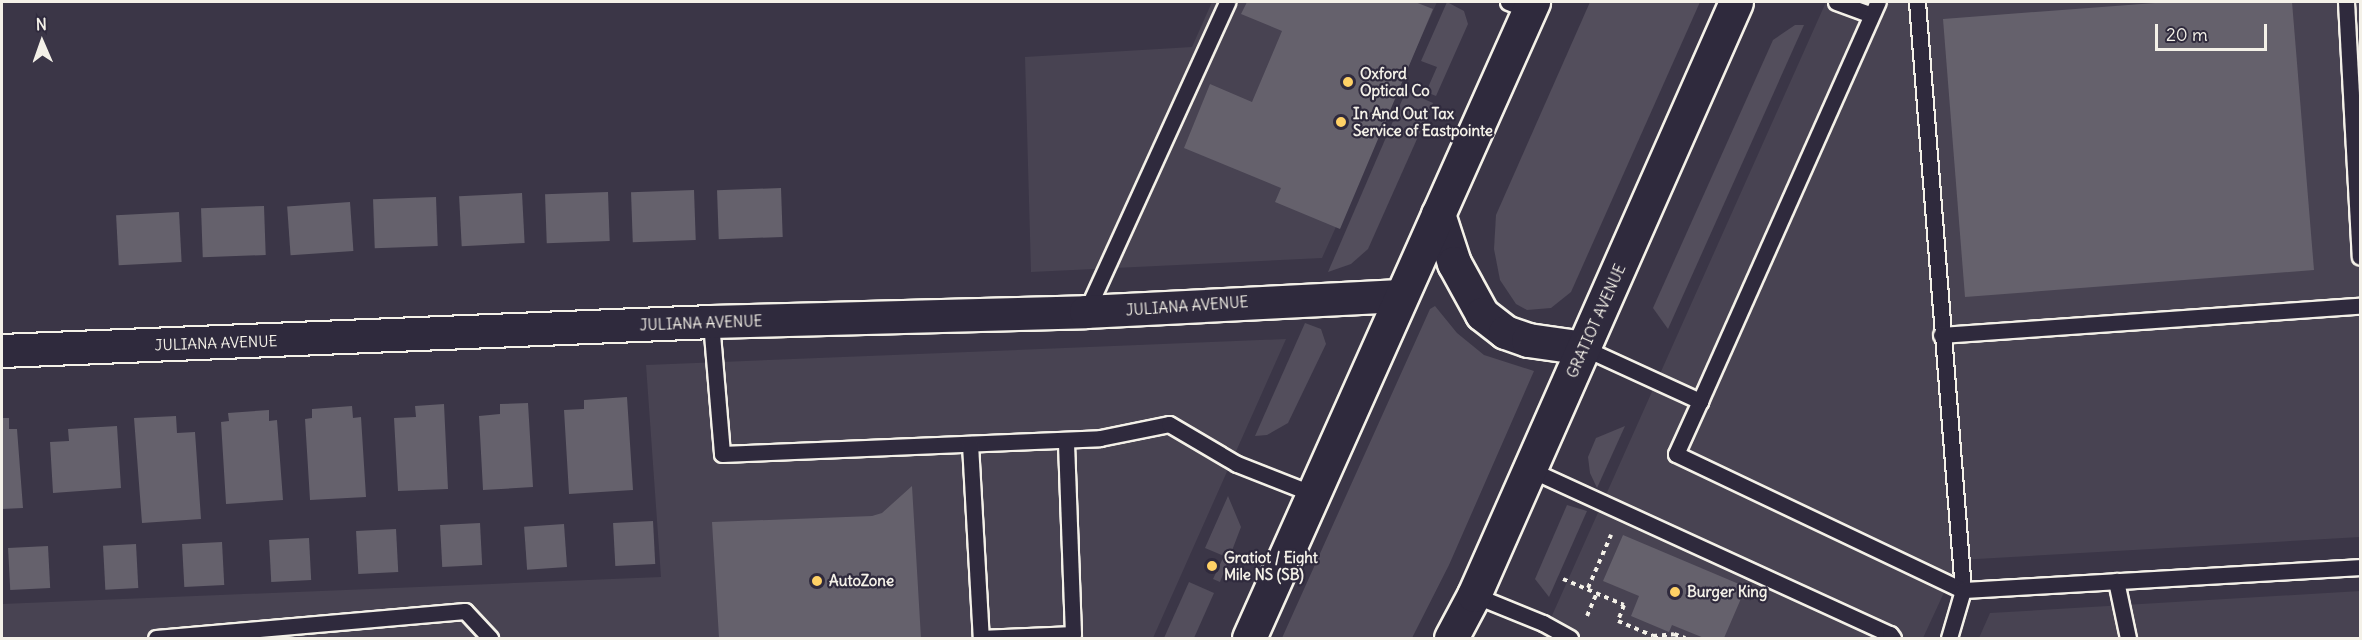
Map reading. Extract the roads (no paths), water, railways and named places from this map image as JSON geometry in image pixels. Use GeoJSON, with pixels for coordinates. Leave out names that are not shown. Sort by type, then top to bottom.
{"type":"FeatureCollection","features":[{"type":"Feature","properties":{"kind":"main road","name":"GRATIOT AVENUE"},"geometry":{"type":"LineString","coordinates":[[1451,639],[1474,596],[1736,2]]}},
{"type":"Feature","properties":{"kind":"main road"},"geometry":{"type":"LineString","coordinates":[[1249,639],[1438,214],[1523,4]]}},
{"type":"Feature","properties":{"kind":"main road"},"geometry":{"type":"LineString","coordinates":[[1438,214],[1454,263],[1482,314],[1505,332],[1528,340],[1584,348]]}},
{"type":"Feature","properties":{"kind":"street","name":"JULIANA AVENUE"},"geometry":{"type":"LineString","coordinates":[[2,351],[711,322],[1086,312],[1401,296]]}},
{"type":"Feature","properties":{"kind":"lane"},"geometry":{"type":"LineString","coordinates":[[1086,312],[1227,2]]}},
{"type":"Feature","properties":{"kind":"lane"},"geometry":{"type":"LineString","coordinates":[[1836,2],[1875,8],[1676,454],[1963,590],[2361,567]]}},
{"type":"Feature","properties":{"kind":"lane"},"geometry":{"type":"LineString","coordinates":[[1917,2],[1941,335],[1963,590],[1949,639]]}},
{"type":"Feature","properties":{"kind":"lane"},"geometry":{"type":"LineString","coordinates":[[2346,2],[2361,257]]}},
{"type":"Feature","properties":{"kind":"lane"},"geometry":{"type":"LineString","coordinates":[[1941,335],[2361,306]]}},
{"type":"Feature","properties":{"kind":"lane"},"geometry":{"type":"LineString","coordinates":[[711,322],[722,454],[1100,438],[1168,424],[1237,464],[1313,494]]}},
{"type":"Feature","properties":{"kind":"lane"},"geometry":{"type":"LineString","coordinates":[[1584,348],[1700,401]]}},
{"type":"Feature","properties":{"kind":"lane"},"geometry":{"type":"LineString","coordinates":[[970,444],[981,638],[1073,634],[1066,440]]}},
{"type":"Feature","properties":{"kind":"lane"},"geometry":{"type":"LineString","coordinates":[[1530,469],[1890,634],[1893,639]]}},
{"type":"Feature","properties":{"kind":"lane"},"geometry":{"type":"LineString","coordinates":[[2116,581],[2128,639]]}},
{"type":"Feature","properties":{"kind":"lane"},"geometry":{"type":"LineString","coordinates":[[1474,596],[1543,623],[1570,639]]}},
{"type":"Feature","properties":{"kind":"lane"},"geometry":{"type":"LineString","coordinates":[[156,639],[465,611],[490,639]]}},
{"type":"Feature","properties":{"kind":"place","name":"Oxford Optical Co"},"geometry":{"type":"Point","coordinates":[1348,82]}},
{"type":"Feature","properties":{"kind":"place","name":"In And Out Tax Service of Eastpointe"},"geometry":{"type":"Point","coordinates":[1341,122]}},
{"type":"Feature","properties":{"kind":"place","name":"Gratiot / Eight Mile NS (SB)"},"geometry":{"type":"Point","coordinates":[1212,566]}},
{"type":"Feature","properties":{"kind":"place","name":"AutoZone"},"geometry":{"type":"Point","coordinates":[817,581]}},
{"type":"Feature","properties":{"kind":"place","name":"Burger King"},"geometry":{"type":"Point","coordinates":[1675,592]}}]}
